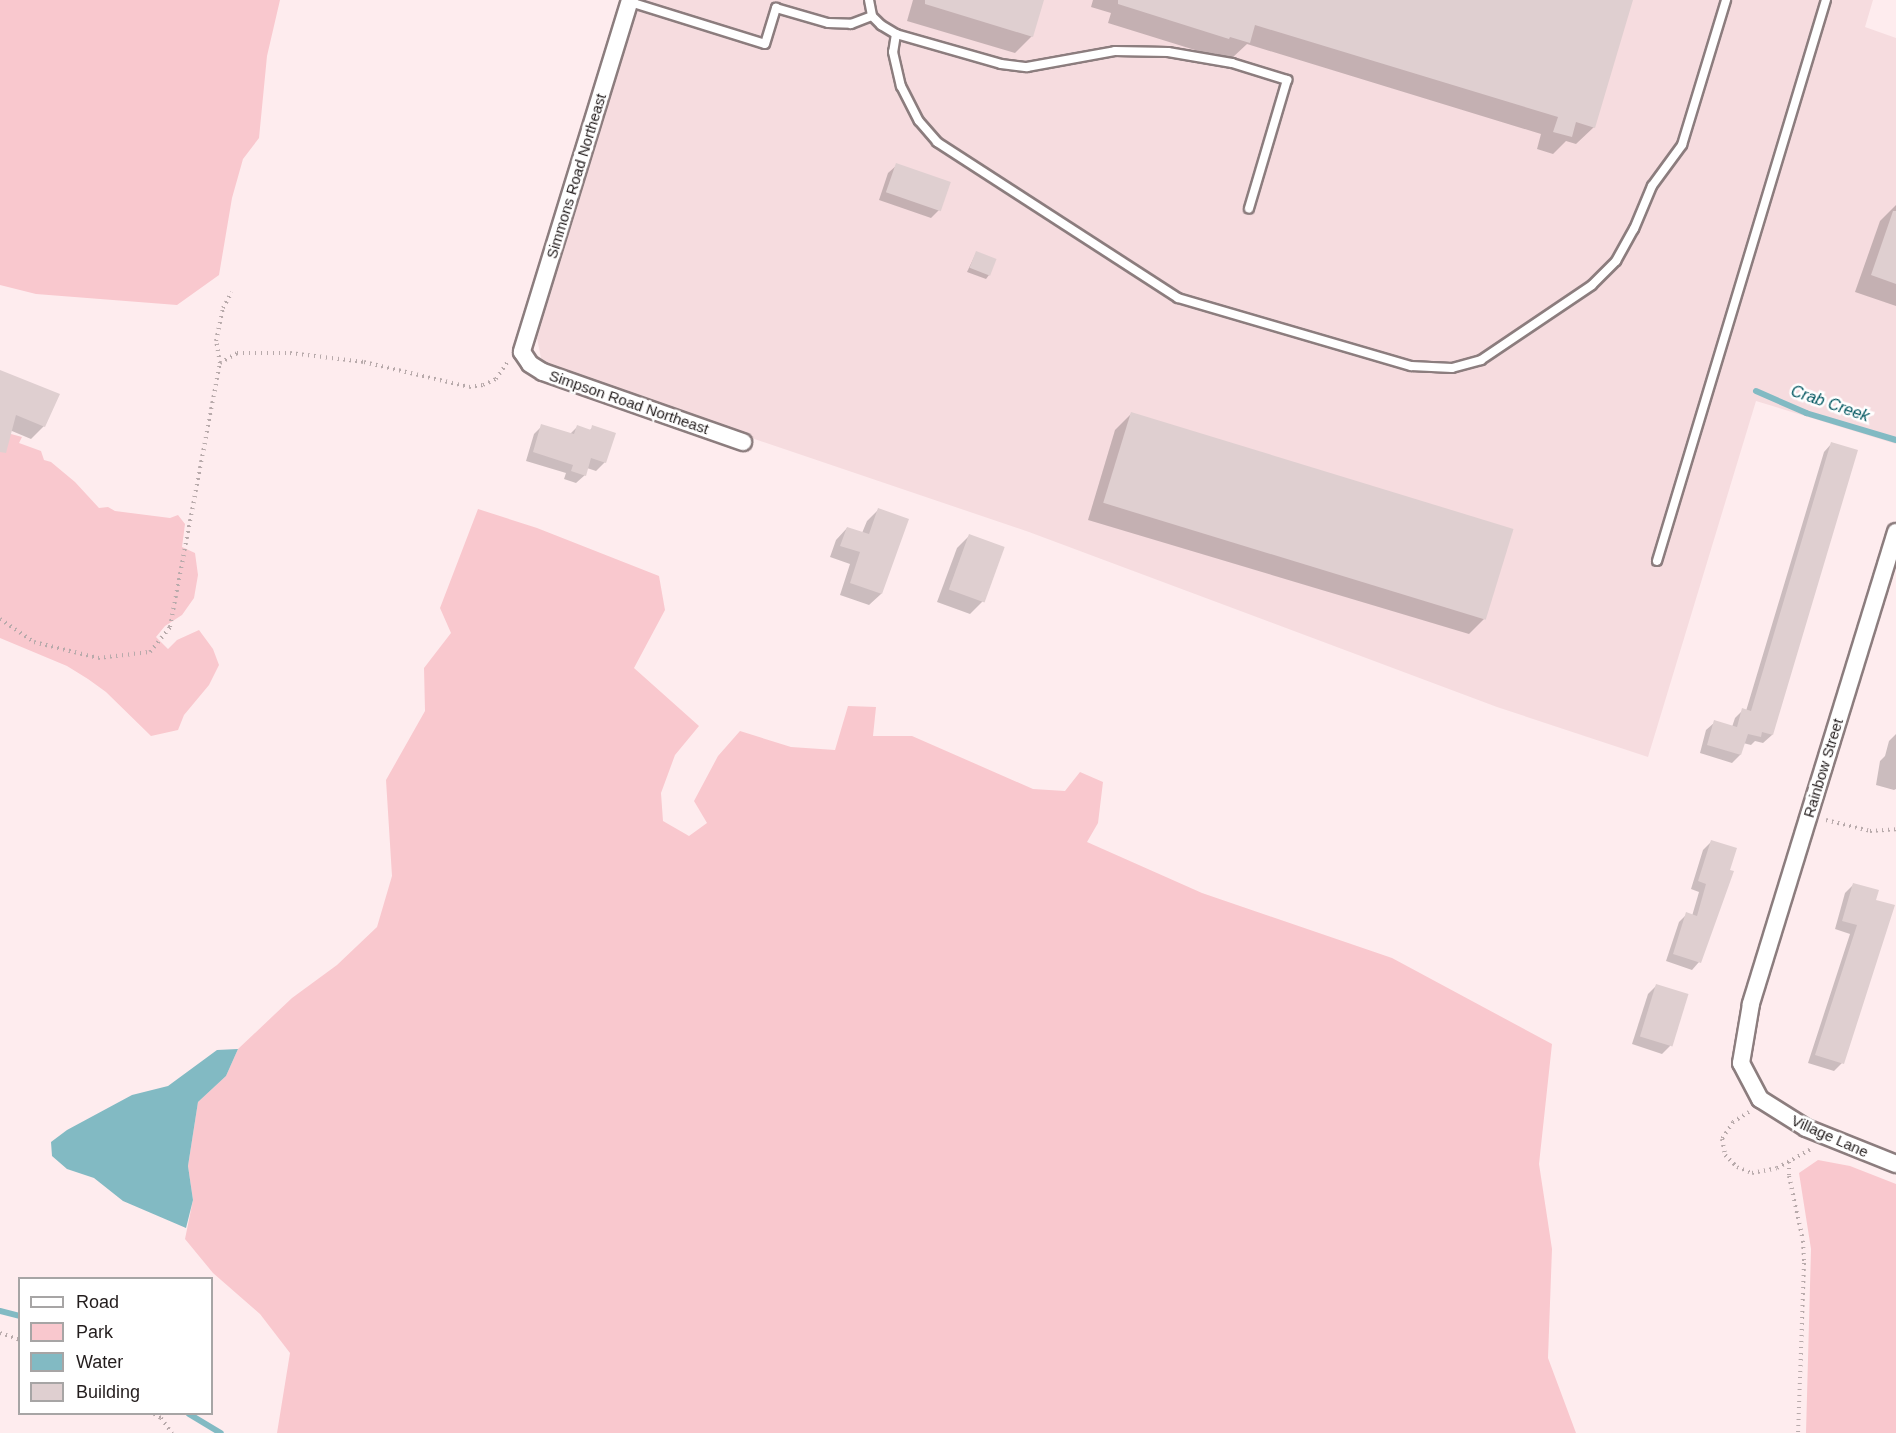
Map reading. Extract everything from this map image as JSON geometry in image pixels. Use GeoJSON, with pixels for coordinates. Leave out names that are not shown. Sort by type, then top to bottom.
{"type":"FeatureCollection","features":[{"type":"Feature","properties":{"kind":"street","name":"Simmons Road Northeast"},"geometry":{"type":"LineString","coordinates":[[516,353],[630,1]]}},
{"type":"Feature","properties":{"kind":"street","name":"Simpson Road Northeast"},"geometry":{"type":"LineString","coordinates":[[516,353],[543,372],[743,442]]}},
{"type":"Feature","properties":{"kind":"street","name":"Rainbow Street"},"geometry":{"type":"LineString","coordinates":[[1751,1004],[1896,532]]}},
{"type":"Feature","properties":{"kind":"street","name":"Village Lane"},"geometry":{"type":"LineString","coordinates":[[1751,1004],[1741,1064],[1760,1099],[1806,1128],[1896,1164]]}},
{"type":"Feature","properties":{"kind":"lane"},"geometry":{"type":"LineString","coordinates":[[869,0],[872,16],[896,34],[1010,65],[1027,67],[1115,51],[1168,52],[1232,63],[1287,80],[1250,208]]}},
{"type":"Feature","properties":{"kind":"lane"},"geometry":{"type":"LineString","coordinates":[[896,34],[893,52],[901,86],[919,121],[937,142],[1178,298],[1411,366],[1452,368],[1481,360],[1593,285],[1616,261],[1634,229],[1652,186],[1682,145],[1726,0]]}},
{"type":"Feature","properties":{"kind":"lane"},"geometry":{"type":"LineString","coordinates":[[1657,561],[1826,0]]}},
{"type":"Feature","properties":{"kind":"lane"},"geometry":{"type":"LineString","coordinates":[[630,1],[765,44],[776,8],[828,22],[851,24],[872,16]]}},
{"type":"Feature","properties":{"kind":"path"},"geometry":{"type":"LineString","coordinates":[[0,619],[34,642],[98,657],[150,652],[170,627],[220,363],[216,341],[223,308],[232,292]]}},
{"type":"Feature","properties":{"kind":"path"},"geometry":{"type":"LineString","coordinates":[[220,363],[237,353],[290,353],[364,362],[469,387],[483,386],[496,379],[516,353]]}},
{"type":"Feature","properties":{"kind":"path"},"geometry":{"type":"LineString","coordinates":[[1808,815],[1870,831],[1896,829]]}},
{"type":"Feature","properties":{"kind":"path"},"geometry":{"type":"LineString","coordinates":[[1759,1111],[1749,1111],[1732,1122],[1722,1139],[1725,1155],[1737,1167],[1752,1173],[1777,1168],[1814,1148]]}},
{"type":"Feature","properties":{"kind":"path"},"geometry":{"type":"LineString","coordinates":[[1789,1161],[1789,1176],[1803,1241],[1804,1263],[1798,1433]]}},
{"type":"Feature","properties":{"kind":"path"},"geometry":{"type":"LineString","coordinates":[[0,1333],[18,1339]]}},
{"type":"Feature","properties":{"kind":"path"},"geometry":{"type":"LineString","coordinates":[[157,1415],[172,1433]]}},
{"type":"Feature","properties":{"kind":"shaded area"},"geometry":{"type":"Polygon","coordinates":[[[640,0],[1873,0],[1865,27],[1896,38],[1896,444],[1756,401],[1648,757],[1497,707],[1029,532],[625,395],[549,364],[541,358],[537,338],[640,0]]]}},
{"type":"Feature","properties":{"kind":"green space"},"geometry":{"type":"Polygon","coordinates":[[[0,0],[280,0],[267,56],[259,138],[243,159],[232,198],[219,275],[177,305],[36,294],[0,285],[0,0]]]}},
{"type":"Feature","properties":{"kind":"green space"},"geometry":{"type":"Polygon","coordinates":[[[0,431],[22,437],[19,443],[41,451],[44,460],[51,462],[75,482],[99,508],[108,507],[115,511],[170,518],[178,515],[185,524],[182,547],[195,553],[198,575],[194,598],[182,615],[165,626],[156,637],[168,649],[177,640],[199,630],[213,649],[219,665],[209,685],[184,715],[178,730],[151,736],[106,692],[88,679],[67,666],[0,638],[0,431]]]}},
{"type":"Feature","properties":{"kind":"green space"},"geometry":{"type":"Polygon","coordinates":[[[478,509],[537,528],[659,576],[665,610],[634,668],[699,726],[675,755],[661,793],[663,821],[689,836],[707,823],[694,801],[718,756],[740,731],[791,747],[835,750],[848,706],[876,707],[873,736],[912,736],[1033,789],[1065,791],[1080,772],[1103,782],[1098,823],[1087,842],[1202,893],[1392,958],[1552,1044],[1539,1164],[1552,1249],[1548,1358],[1576,1433],[277,1433],[290,1353],[260,1314],[213,1273],[185,1239],[193,1200],[188,1166],[198,1102],[226,1076],[238,1049],[292,998],[337,965],[377,927],[392,876],[386,780],[425,711],[424,668],[451,633],[440,608],[478,509]]]}},
{"type":"Feature","properties":{"kind":"green space"},"geometry":{"type":"Polygon","coordinates":[[[1818,1160],[1850,1166],[1896,1184],[1896,1433],[1806,1433],[1811,1249],[1799,1173],[1818,1160]]]}},
{"type":"Feature","properties":{"kind":"water"},"geometry":{"type":"Polygon","coordinates":[[[238,1049],[226,1076],[198,1102],[188,1166],[193,1200],[186,1228],[123,1201],[94,1178],[67,1169],[52,1156],[51,1142],[67,1130],[132,1095],[168,1086],[217,1050],[238,1049]]]}},
{"type":"Feature","properties":{"kind":"building"},"geometry":{"type":"Polygon","coordinates":[[[925,0],[1044,0],[1033,37],[925,4],[925,0]]]}},
{"type":"Feature","properties":{"kind":"building"},"geometry":{"type":"Polygon","coordinates":[[[1118,0],[1633,0],[1595,128],[1576,122],[1572,137],[1553,132],[1558,117],[1255,25],[1250,43],[1230,37],[1229,39],[1118,4],[1118,0]]]}},
{"type":"Feature","properties":{"kind":"building"},"geometry":{"type":"Polygon","coordinates":[[[896,163],[951,182],[941,211],[886,192],[896,163]]]}},
{"type":"Feature","properties":{"kind":"building"},"geometry":{"type":"Polygon","coordinates":[[[1893,211],[1896,211],[1896,284],[1871,275],[1893,211]]]}},
{"type":"Feature","properties":{"kind":"building"},"geometry":{"type":"Polygon","coordinates":[[[976,251],[997,259],[990,276],[970,268],[976,251]]]}},
{"type":"Feature","properties":{"kind":"building"},"geometry":{"type":"Polygon","coordinates":[[[0,370],[60,394],[45,427],[16,415],[6,453],[0,452],[0,370]]]}},
{"type":"Feature","properties":{"kind":"building"},"geometry":{"type":"Polygon","coordinates":[[[1131,412],[1514,529],[1486,620],[1103,503],[1131,412]]]}},
{"type":"Feature","properties":{"kind":"building"},"geometry":{"type":"Polygon","coordinates":[[[541,424],[574,434],[577,425],[591,430],[592,425],[616,433],[606,463],[591,458],[586,476],[571,471],[573,465],[533,452],[541,424]]]}},
{"type":"Feature","properties":{"kind":"building"},"geometry":{"type":"Polygon","coordinates":[[[1831,442],[1858,450],[1773,735],[1762,732],[1761,737],[1748,734],[1741,755],[1707,745],[1714,720],[1737,727],[1742,708],[1751,711],[1831,442]]]}},
{"type":"Feature","properties":{"kind":"building"},"geometry":{"type":"Polygon","coordinates":[[[878,508],[909,519],[882,594],[850,583],[860,552],[840,546],[847,527],[869,534],[878,508]]]}},
{"type":"Feature","properties":{"kind":"building"},"geometry":{"type":"Polygon","coordinates":[[[969,534],[1005,547],[985,602],[949,589],[969,534]]]}},
{"type":"Feature","properties":{"kind":"building"},"geometry":{"type":"Polygon","coordinates":[[[1711,840],[1737,848],[1730,870],[1734,871],[1701,963],[1673,954],[1686,912],[1697,916],[1706,884],[1698,881],[1711,840]]]}},
{"type":"Feature","properties":{"kind":"building"},"geometry":{"type":"Polygon","coordinates":[[[1853,883],[1879,890],[1876,900],[1895,905],[1844,1064],[1815,1055],[1857,925],[1842,921],[1853,883]]]}},
{"type":"Feature","properties":{"kind":"building"},"geometry":{"type":"Polygon","coordinates":[[[1656,984],[1689,994],[1672,1047],[1640,1037],[1656,984]]]}},
{"type":"Feature","properties":{"kind":"waterway","name":"Crab Creek"},"geometry":{"type":"LineString","coordinates":[[1756,391],[1806,413],[1896,440]]}},
{"type":"Feature","properties":{"kind":"waterway"},"geometry":{"type":"LineString","coordinates":[[0,1311],[18,1316]]}},
{"type":"Feature","properties":{"kind":"waterway"},"geometry":{"type":"LineString","coordinates":[[191,1415],[221,1433]]}}]}
